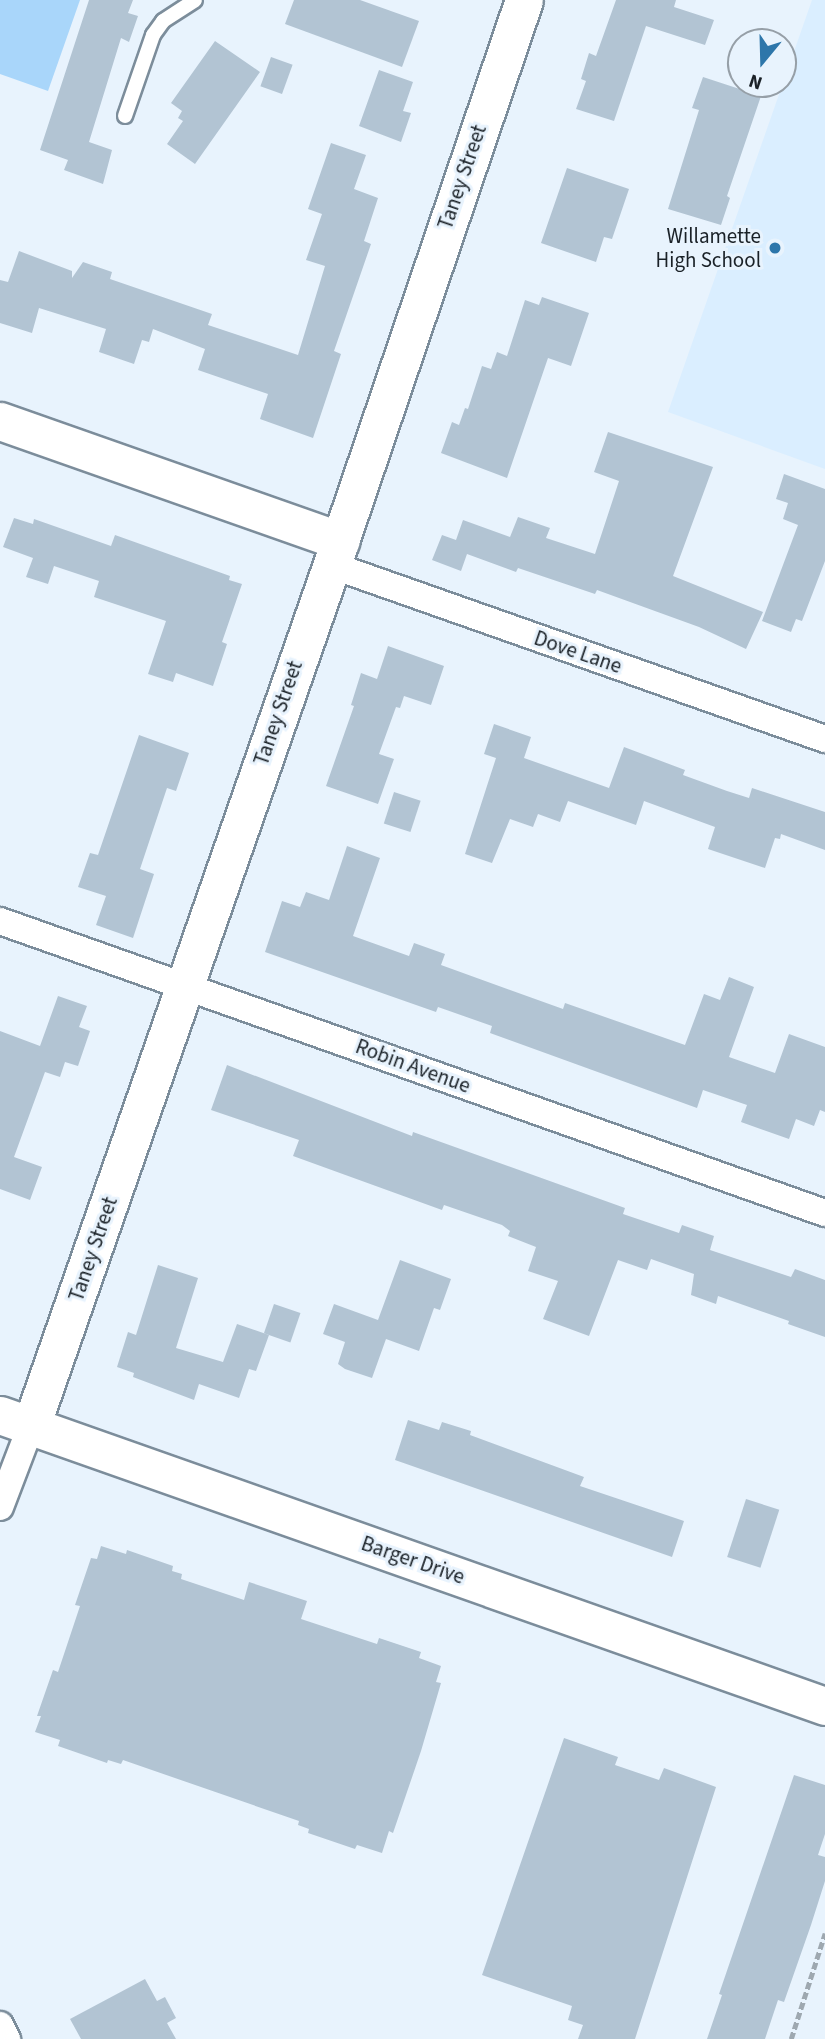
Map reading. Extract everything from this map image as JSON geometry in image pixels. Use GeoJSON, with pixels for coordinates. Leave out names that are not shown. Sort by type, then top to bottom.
{"type":"FeatureCollection","features":[{"type":"Feature","properties":{"kind":"street","name":"Taney Street"},"geometry":{"type":"LineString","coordinates":[[15,1420],[185,985],[524,0]]}},
{"type":"Feature","properties":{"kind":"street","name":"Dove Lane"},"geometry":{"type":"LineString","coordinates":[[0,421],[335,553],[825,738]]}},
{"type":"Feature","properties":{"kind":"street","name":"Robin Avenue"},"geometry":{"type":"LineString","coordinates":[[0,921],[825,1213]]}},
{"type":"Feature","properties":{"kind":"street"},"geometry":{"type":"LineString","coordinates":[[0,1507],[15,1420]]}},
{"type":"Feature","properties":{"kind":"street","name":"Barger Drive"},"geometry":{"type":"LineString","coordinates":[[15,1420],[825,1706]]}},
{"type":"Feature","properties":{"kind":"street"},"geometry":{"type":"LineString","coordinates":[[0,2025],[7,2039]]}},
{"type":"Feature","properties":{"kind":"lane"},"geometry":{"type":"LineString","coordinates":[[125,116],[153,35],[163,21],[195,0]]}},
{"type":"Feature","properties":{"kind":"path"},"geometry":{"type":"LineString","coordinates":[[791,2039],[825,1933]]}},
{"type":"Feature","properties":{"kind":"shaded area"},"geometry":{"type":"Polygon","coordinates":[[[0,0],[80,0],[48,91],[0,74],[0,0]]]}},
{"type":"Feature","properties":{"kind":"shaded area","name":"Willamette High School"},"geometry":{"type":"Polygon","coordinates":[[[812,0],[825,0],[825,469],[668,412],[778,98],[797,98],[797,43],[812,0]]]}},
{"type":"Feature","properties":{"kind":"building"},"geometry":{"type":"Polygon","coordinates":[[[89,0],[133,0],[128,13],[138,16],[129,42],[121,38],[89,142],[112,150],[103,184],[64,170],[68,160],[40,150],[89,0]]]}},
{"type":"Feature","properties":{"kind":"building"},"geometry":{"type":"Polygon","coordinates":[[[294,0],[360,0],[419,21],[402,67],[285,24],[294,0]]]}},
{"type":"Feature","properties":{"kind":"building"},"geometry":{"type":"Polygon","coordinates":[[[616,0],[676,0],[674,7],[714,20],[705,45],[646,26],[614,121],[576,109],[586,81],[581,79],[589,53],[596,56],[616,0]]]}},
{"type":"Feature","properties":{"kind":"building"},"geometry":{"type":"Polygon","coordinates":[[[215,41],[260,72],[195,164],[167,144],[183,121],[178,118],[182,111],[171,103],[215,41]]]}},
{"type":"Feature","properties":{"kind":"building"},"geometry":{"type":"Polygon","coordinates":[[[271,57],[293,65],[282,94],[260,86],[271,57]]]}},
{"type":"Feature","properties":{"kind":"building"},"geometry":{"type":"Polygon","coordinates":[[[379,70],[413,82],[403,111],[411,113],[401,142],[359,126],[379,70]]]}},
{"type":"Feature","properties":{"kind":"building"},"geometry":{"type":"Polygon","coordinates":[[[703,77],[727,85],[727,98],[760,98],[727,196],[730,198],[721,225],[668,209],[699,110],[692,108],[703,77]]]}},
{"type":"Feature","properties":{"kind":"building"},"geometry":{"type":"Polygon","coordinates":[[[331,143],[366,155],[354,189],[378,198],[364,241],[371,244],[334,351],[341,354],[313,438],[260,419],[268,394],[198,370],[205,349],[153,329],[149,342],[142,340],[134,364],[99,352],[106,329],[39,308],[32,333],[0,323],[0,280],[8,282],[19,251],[72,271],[72,278],[83,262],[112,272],[110,279],[212,314],[208,325],[298,355],[325,266],[306,260],[322,214],[308,209],[331,143]]]}},
{"type":"Feature","properties":{"kind":"building"},"geometry":{"type":"Polygon","coordinates":[[[567,168],[629,189],[612,239],[604,237],[596,262],[541,243],[567,168]]]}},
{"type":"Feature","properties":{"kind":"building"},"geometry":{"type":"Polygon","coordinates":[[[542,297],[589,313],[571,366],[548,358],[507,478],[441,453],[452,422],[459,425],[465,408],[468,409],[482,366],[491,369],[497,352],[507,356],[525,300],[539,305],[542,297]]]}},
{"type":"Feature","properties":{"kind":"building"},"geometry":{"type":"Polygon","coordinates":[[[608,432],[713,467],[673,576],[763,612],[746,649],[699,627],[597,590],[595,594],[518,568],[516,572],[467,554],[461,571],[432,560],[442,535],[456,540],[463,520],[510,537],[518,517],[550,528],[546,538],[595,554],[619,481],[594,472],[608,432]]]}},
{"type":"Feature","properties":{"kind":"building"},"geometry":{"type":"Polygon","coordinates":[[[784,474],[825,489],[825,561],[802,621],[796,619],[791,632],[762,621],[798,525],[783,519],[788,503],[776,499],[784,474]]]}},
{"type":"Feature","properties":{"kind":"building"},"geometry":{"type":"Polygon","coordinates":[[[14,518],[33,524],[34,519],[111,546],[115,535],[230,576],[229,580],[242,584],[222,642],[227,644],[213,686],[176,673],[173,682],[148,674],[166,621],[94,597],[99,581],[54,566],[48,584],[26,577],[33,558],[3,547],[14,518]]]}},
{"type":"Feature","properties":{"kind":"building"},"geometry":{"type":"Polygon","coordinates":[[[388,646],[444,666],[431,705],[404,696],[400,708],[396,707],[379,754],[394,759],[378,804],[326,786],[354,706],[351,705],[361,673],[377,679],[388,646]]]}},
{"type":"Feature","properties":{"kind":"building"},"geometry":{"type":"Polygon","coordinates":[[[494,724],[531,737],[524,758],[609,788],[624,747],[685,770],[683,775],[727,791],[749,798],[752,788],[825,812],[825,850],[781,834],[780,839],[775,838],[765,868],[708,849],[715,827],[644,801],[636,825],[568,801],[560,822],[538,814],[533,827],[510,819],[492,863],[465,854],[496,758],[484,754],[494,724]]]}},
{"type":"Feature","properties":{"kind":"building"},"geometry":{"type":"Polygon","coordinates":[[[139,735],[189,753],[176,791],[167,788],[140,869],[154,874],[133,938],[96,925],[106,896],[78,887],[90,853],[98,855],[139,735]]]}},
{"type":"Feature","properties":{"kind":"building"},"geometry":{"type":"Polygon","coordinates":[[[394,792],[421,801],[410,832],[384,823],[394,792]]]}},
{"type":"Feature","properties":{"kind":"building"},"geometry":{"type":"Polygon","coordinates":[[[347,846],[380,858],[353,936],[409,956],[414,943],[445,954],[441,965],[563,1009],[565,1003],[685,1045],[704,994],[720,1000],[729,977],[754,987],[729,1057],[775,1073],[789,1034],[825,1047],[825,1112],[820,1110],[814,1126],[796,1119],[789,1139],[741,1122],[747,1105],[703,1090],[697,1108],[490,1033],[492,1026],[438,1007],[436,1012],[265,952],[282,901],[300,907],[306,892],[329,900],[347,846]]]}},
{"type":"Feature","properties":{"kind":"building"},"geometry":{"type":"Polygon","coordinates":[[[58,996],[87,1006],[79,1027],[90,1031],[78,1066],[65,1062],[60,1077],[45,1072],[14,1157],[42,1167],[30,1200],[0,1189],[0,1031],[40,1046],[58,996]]]}},
{"type":"Feature","properties":{"kind":"building"},"geometry":{"type":"Polygon","coordinates":[[[227,1065],[412,1136],[413,1132],[625,1208],[623,1214],[679,1233],[682,1225],[714,1236],[710,1250],[791,1277],[795,1269],[825,1280],[825,1337],[718,1296],[716,1304],[691,1295],[694,1274],[651,1259],[647,1270],[618,1260],[589,1336],[543,1319],[558,1281],[528,1271],[536,1247],[508,1236],[510,1231],[502,1225],[444,1205],[442,1210],[293,1156],[299,1140],[211,1110],[227,1065]]]}},
{"type":"Feature","properties":{"kind":"building"},"geometry":{"type":"Polygon","coordinates":[[[400,1260],[451,1279],[440,1310],[434,1308],[419,1351],[386,1339],[372,1378],[345,1369],[338,1364],[345,1342],[323,1334],[334,1304],[378,1320],[400,1260]]]}},
{"type":"Feature","properties":{"kind":"building"},"geometry":{"type":"Polygon","coordinates":[[[158,1265],[198,1278],[176,1348],[223,1362],[237,1324],[269,1335],[256,1371],[249,1369],[239,1398],[199,1384],[194,1400],[133,1377],[134,1373],[117,1367],[128,1332],[136,1335],[158,1265]]]}},
{"type":"Feature","properties":{"kind":"building"},"geometry":{"type":"Polygon","coordinates":[[[274,1304],[300,1313],[290,1342],[264,1333],[274,1304]]]}},
{"type":"Feature","properties":{"kind":"building"},"geometry":{"type":"Polygon","coordinates":[[[408,1420],[439,1430],[442,1422],[471,1431],[470,1435],[584,1477],[580,1486],[684,1521],[672,1557],[395,1460],[408,1420]]]}},
{"type":"Feature","properties":{"kind":"building"},"geometry":{"type":"Polygon","coordinates":[[[746,1499],[779,1510],[760,1568],[727,1557],[746,1499]]]}},
{"type":"Feature","properties":{"kind":"building"},"geometry":{"type":"Polygon","coordinates":[[[101,1546],[126,1554],[127,1550],[173,1566],[172,1571],[182,1574],[181,1579],[244,1600],[249,1582],[307,1601],[301,1619],[377,1644],[379,1638],[421,1652],[419,1658],[441,1666],[436,1682],[441,1683],[421,1751],[393,1833],[389,1831],[382,1853],[357,1845],[355,1849],[308,1833],[309,1829],[298,1825],[299,1821],[123,1760],[121,1764],[108,1760],[107,1763],[58,1746],[60,1740],[35,1732],[41,1716],[37,1716],[53,1670],[58,1672],[80,1606],[75,1605],[91,1558],[97,1559],[101,1546]]]}},
{"type":"Feature","properties":{"kind":"building"},"geometry":{"type":"Polygon","coordinates":[[[564,1738],[618,1757],[615,1765],[659,1780],[664,1768],[716,1787],[635,2039],[578,2039],[583,2025],[568,2020],[572,2006],[482,1975],[564,1738]]]}},
{"type":"Feature","properties":{"kind":"building"},"geometry":{"type":"Polygon","coordinates":[[[794,1775],[825,1785],[825,1834],[818,1855],[825,1857],[825,1881],[811,1925],[784,2002],[778,2000],[765,2039],[707,2039],[722,1995],[719,1994],[794,1775]]]}},
{"type":"Feature","properties":{"kind":"building"},"geometry":{"type":"Polygon","coordinates":[[[145,1979],[157,2001],[165,1997],[176,2018],[167,2023],[176,2039],[81,2039],[70,2019],[145,1979]]]}},
{"type":"Feature","properties":{"kind":"place","name":"Willamette High School"},"geometry":{"type":"Point","coordinates":[775,248]}}]}
